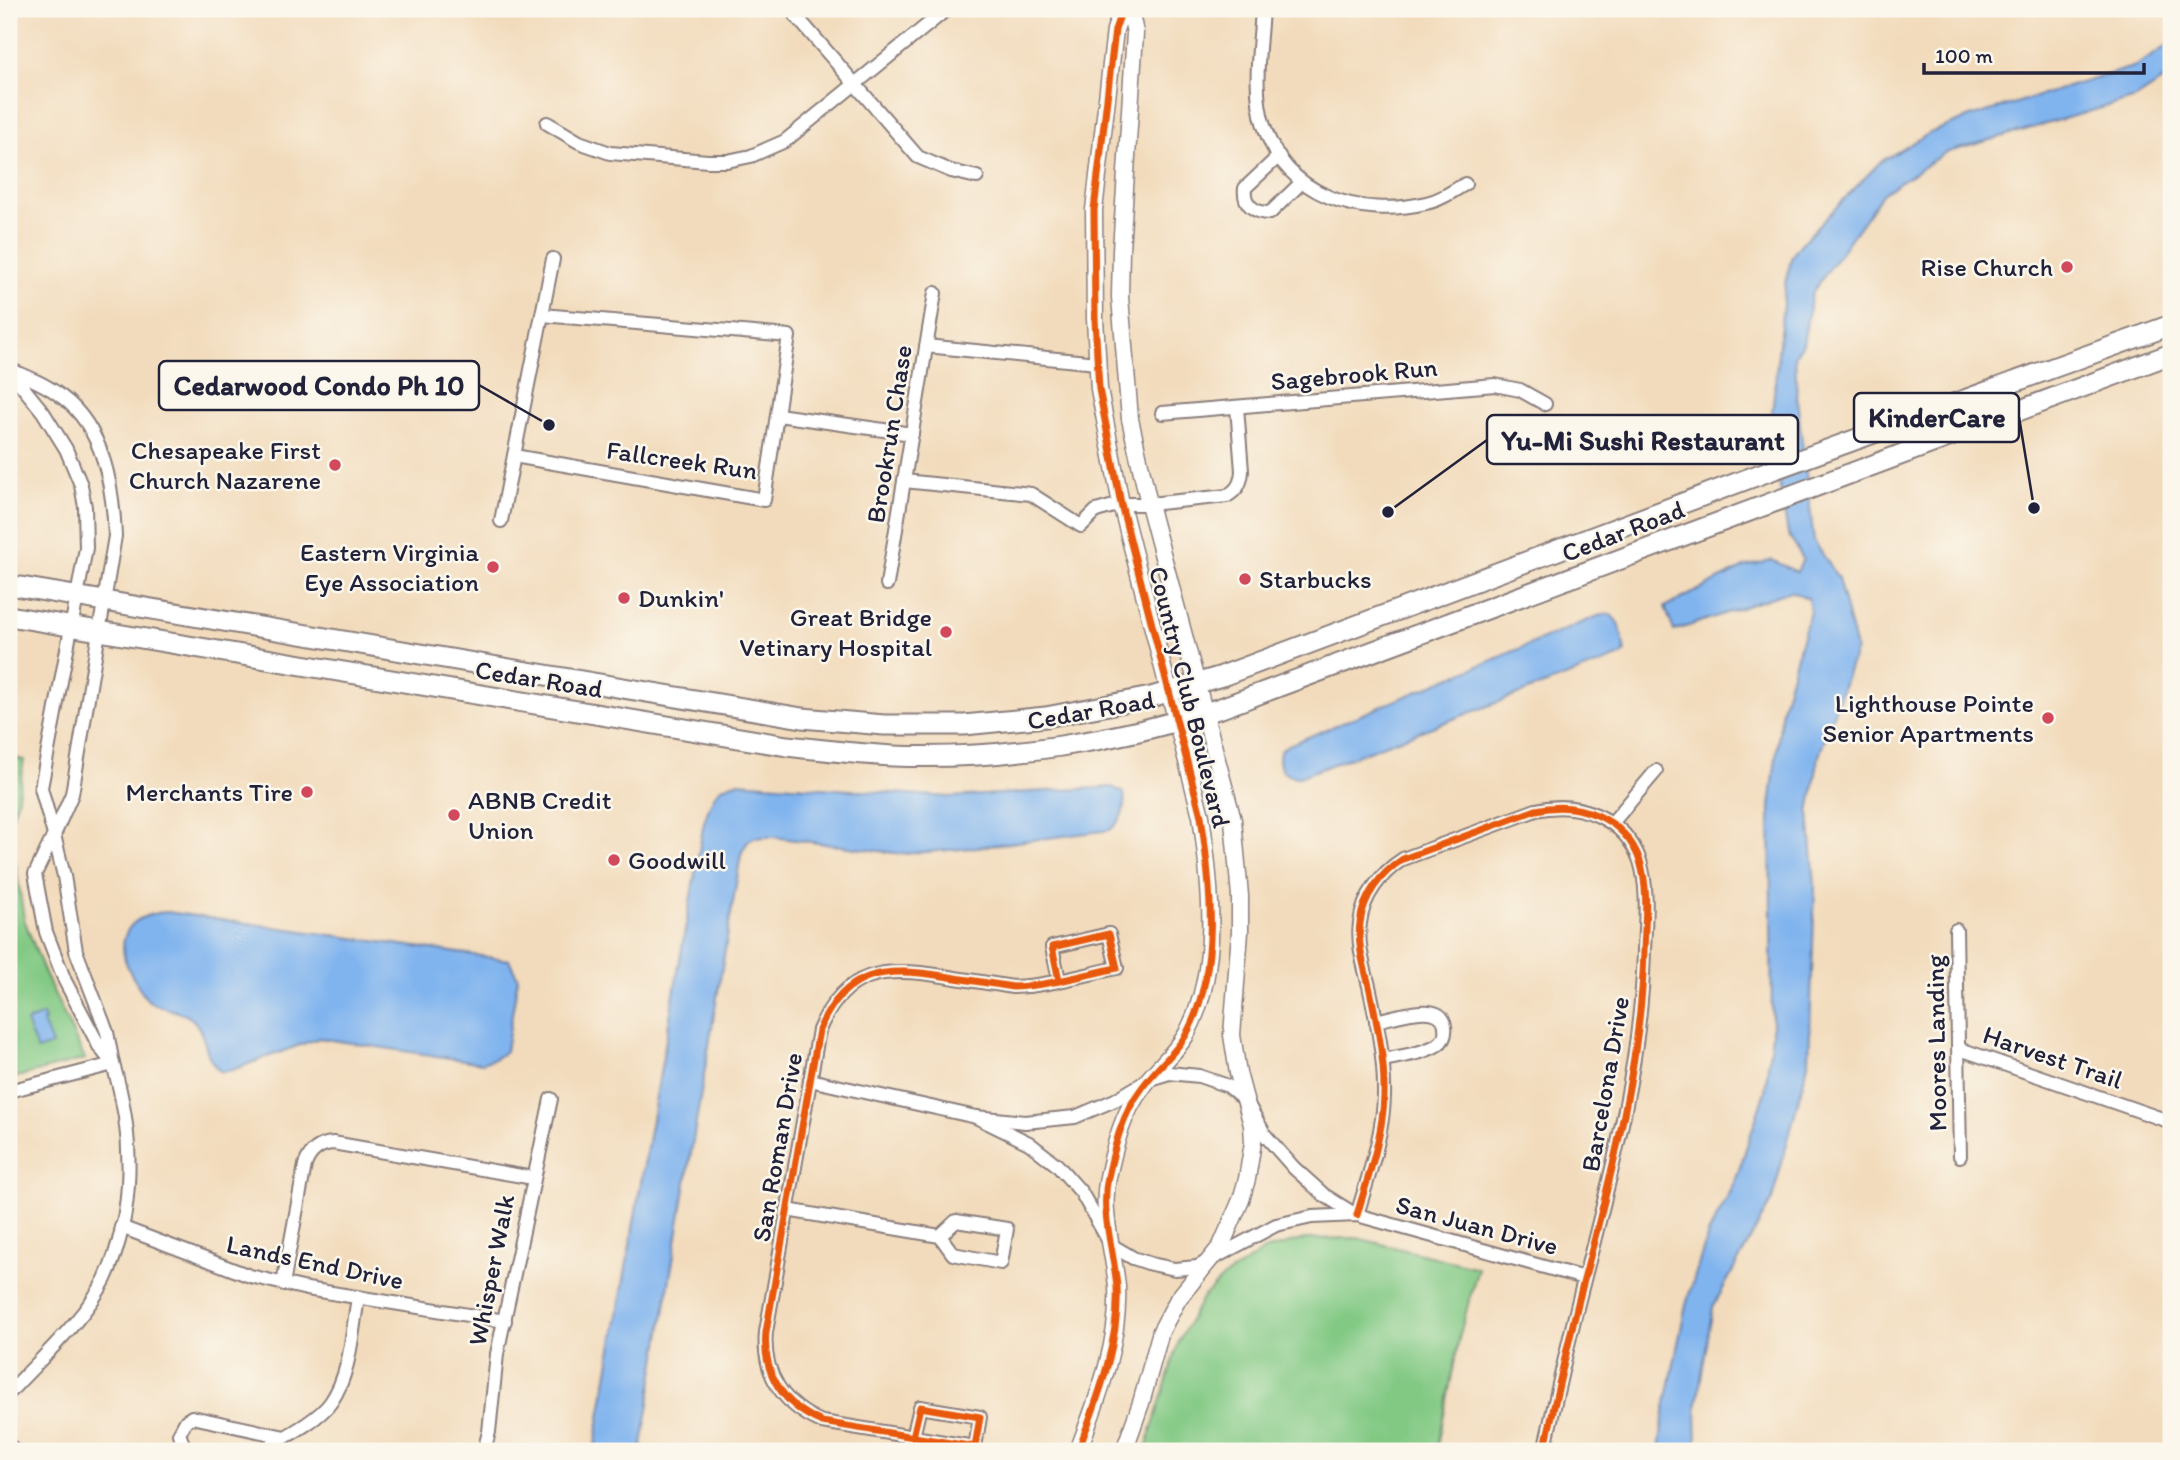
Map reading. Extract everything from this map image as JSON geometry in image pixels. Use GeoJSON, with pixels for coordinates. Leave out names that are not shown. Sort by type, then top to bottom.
{"type":"FeatureCollection","features":[{"type":"Feature","properties":{"kind":"main road","name":"Cedar Road"},"geometry":{"type":"LineString","coordinates":[[9,585],[828,722],[911,725],[991,723],[1073,713],[1126,703],[1197,683],[1758,475],[2171,326]]}},
{"type":"Feature","properties":{"kind":"main road","name":"Cedar Road"},"geometry":{"type":"LineString","coordinates":[[9,617],[786,746],[921,756],[1003,752],[1108,737],[1205,713],[2171,354]]}},
{"type":"Feature","properties":{"kind":"street"},"geometry":{"type":"LineString","coordinates":[[790,9],[918,157],[951,171],[977,177]]}},
{"type":"Feature","properties":{"kind":"street"},"geometry":{"type":"LineString","coordinates":[[547,123],[579,142],[610,153],[727,161],[751,156],[785,141],[947,9]]}},
{"type":"Feature","properties":{"kind":"street","name":"Country Club Boulevard"},"geometry":{"type":"LineString","coordinates":[[1122,9],[1115,30],[1094,210],[1099,389],[1135,504],[1197,683],[1233,820],[1240,932],[1232,1035],[1238,1073],[1252,1125],[1253,1142],[1247,1179],[1228,1228],[1212,1259],[1178,1299],[1161,1331],[1141,1403],[1124,1451]]}},
{"type":"Feature","properties":{"kind":"street","name":"Country Club Boulevard"},"geometry":{"type":"LineString","coordinates":[[1078,1451],[1104,1374],[1117,1322],[1117,1286],[1106,1200],[1115,1146],[1124,1117],[1184,1037],[1193,1020],[1206,975],[1209,918],[1206,851],[1201,816],[1169,692],[1135,504],[1121,297],[1121,250],[1135,33],[1130,9]]}},
{"type":"Feature","properties":{"kind":"street"},"geometry":{"type":"LineString","coordinates":[[1262,9],[1259,109],[1270,143],[1293,175],[1339,202],[1368,208],[1428,203],[1465,184]]}},
{"type":"Feature","properties":{"kind":"street"},"geometry":{"type":"LineString","coordinates":[[1279,156],[1245,188],[1244,197],[1248,205],[1261,213],[1270,213],[1302,182]]}},
{"type":"Feature","properties":{"kind":"street"},"geometry":{"type":"LineString","coordinates":[[500,521],[553,259]]}},
{"type":"Feature","properties":{"kind":"street","name":"Brookrun Chase"},"geometry":{"type":"LineString","coordinates":[[887,584],[935,293]]}},
{"type":"Feature","properties":{"kind":"street","name":"Fallcreek Run"},"geometry":{"type":"LineString","coordinates":[[514,456],[764,500],[789,336],[542,315]]}},
{"type":"Feature","properties":{"kind":"street"},"geometry":{"type":"LineString","coordinates":[[926,346],[1097,363]]}},
{"type":"Feature","properties":{"kind":"street"},"geometry":{"type":"LineString","coordinates":[[9,369],[50,423],[66,449],[81,485],[87,524],[86,548],[41,788],[64,876],[76,951],[107,1032],[128,1128],[128,1181],[121,1227],[104,1280],[80,1315],[9,1393]]}},
{"type":"Feature","properties":{"kind":"street"},"geometry":{"type":"LineString","coordinates":[[9,369],[63,397],[83,419],[105,464],[114,507],[115,536],[72,794],[35,874],[46,932],[65,981],[99,1046],[113,1064]]}},
{"type":"Feature","properties":{"kind":"street","name":"Sagebrook Run"},"geometry":{"type":"LineString","coordinates":[[1162,413],[1495,385],[1520,390],[1545,404]]}},
{"type":"Feature","properties":{"kind":"street"},"geometry":{"type":"LineString","coordinates":[[904,481],[1031,494],[1081,526],[1096,511],[1135,504],[1227,496],[1235,491],[1241,482],[1237,407]]}},
{"type":"Feature","properties":{"kind":"street"},"geometry":{"type":"LineString","coordinates":[[778,415],[912,434]]}},
{"type":"Feature","properties":{"kind":"street"},"geometry":{"type":"LineString","coordinates":[[1612,823],[1656,771]]}},
{"type":"Feature","properties":{"kind":"street","name":"Barcelona Drive"},"geometry":{"type":"LineString","coordinates":[[1357,1215],[1382,1120],[1384,1060],[1360,945],[1360,923],[1372,888],[1392,866],[1403,859],[1504,821],[1553,806],[1587,810],[1612,823],[1635,851],[1644,879],[1646,902],[1643,988],[1638,1045],[1606,1195],[1544,1451]]}},
{"type":"Feature","properties":{"kind":"street","name":"Moores Landing"},"geometry":{"type":"LineString","coordinates":[[1956,930],[1960,1156]]}},
{"type":"Feature","properties":{"kind":"street","name":"San Roman Drive"},"geometry":{"type":"LineString","coordinates":[[914,1437],[920,1407],[980,1417],[975,1447],[822,1422],[808,1417],[786,1399],[766,1361],[764,1346],[819,1030],[836,999],[849,987],[884,971],[907,970],[1013,987],[1059,980],[1117,968],[1109,934],[1052,947],[1059,980]]}},
{"type":"Feature","properties":{"kind":"street"},"geometry":{"type":"LineString","coordinates":[[1376,1021],[1426,1010],[1440,1015],[1445,1021],[1445,1036],[1434,1047],[1384,1060]]}},
{"type":"Feature","properties":{"kind":"street","name":"Harvest Trail"},"geometry":{"type":"LineString","coordinates":[[1960,1049],[2171,1122]]}},
{"type":"Feature","properties":{"kind":"street"},"geometry":{"type":"LineString","coordinates":[[9,1091],[113,1064]]}},
{"type":"Feature","properties":{"kind":"street","name":"San Juan Drive"},"geometry":{"type":"LineString","coordinates":[[810,1080],[976,1117],[1025,1122],[1075,1117],[1115,1100],[1150,1079],[1169,1073],[1199,1076],[1228,1086],[1245,1101],[1265,1135],[1294,1168],[1324,1195],[1357,1215],[1584,1278]]}},
{"type":"Feature","properties":{"kind":"street","name":"Whisper Walk"},"geometry":{"type":"LineString","coordinates":[[484,1451],[489,1432],[496,1364],[551,1099]]}},
{"type":"Feature","properties":{"kind":"street","name":"San Juan Drive"},"geometry":{"type":"LineString","coordinates":[[976,1117],[1029,1143],[1057,1165],[1081,1192],[1111,1245],[1133,1258],[1175,1269],[1197,1267],[1276,1225],[1312,1217],[1357,1215]]}},
{"type":"Feature","properties":{"kind":"street"},"geometry":{"type":"LineString","coordinates":[[283,1284],[305,1164],[315,1149],[325,1143],[533,1178]]}},
{"type":"Feature","properties":{"kind":"street"},"geometry":{"type":"LineString","coordinates":[[787,1210],[940,1236],[953,1254],[1001,1263],[1007,1228],[956,1221],[940,1236]]}},
{"type":"Feature","properties":{"kind":"street","name":"Lands End Drive"},"geometry":{"type":"LineString","coordinates":[[121,1227],[223,1268],[283,1284],[505,1321]]}},
{"type":"Feature","properties":{"kind":"street"},"geometry":{"type":"LineString","coordinates":[[261,1451],[324,1410],[335,1396],[346,1364],[358,1297]]}},
{"type":"Feature","properties":{"kind":"street"},"geometry":{"type":"LineString","coordinates":[[186,1451],[179,1434],[182,1426],[192,1417],[285,1437]]}},
{"type":"Feature","properties":{"kind":"street"},"geometry":{"type":"LineString","coordinates":[[9,1445],[15,1451]]}},
{"type":"Feature","properties":{"kind":"green space"},"geometry":{"type":"Polygon","coordinates":[[[9,757],[24,760],[17,802],[9,826],[9,757]]]}},
{"type":"Feature","properties":{"kind":"green space"},"geometry":{"type":"Polygon","coordinates":[[[9,842],[16,866],[24,919],[45,974],[85,1059],[9,1079],[9,842]]]}},
{"type":"Feature","properties":{"kind":"green space"},"geometry":{"type":"Polygon","coordinates":[[[1357,1238],[1478,1268],[1460,1334],[1437,1451],[1145,1451],[1179,1341],[1202,1298],[1224,1277],[1265,1250],[1305,1239],[1357,1238]]]}},
{"type":"Feature","properties":{"kind":"water"},"geometry":{"type":"Polygon","coordinates":[[[2171,43],[2171,75],[2136,98],[1945,153],[1883,193],[1812,293],[1803,344],[1795,356],[1797,399],[1814,541],[1838,578],[1856,649],[1819,756],[1809,813],[1815,885],[1809,1060],[1772,1200],[1713,1307],[1696,1409],[1697,1451],[1659,1451],[1686,1304],[1708,1234],[1734,1185],[1765,1091],[1772,1033],[1770,807],[1782,708],[1810,611],[1808,598],[1790,591],[1674,631],[1665,607],[1744,567],[1772,560],[1797,572],[1803,559],[1788,534],[1773,449],[1772,414],[1785,284],[1792,256],[1880,162],[1930,133],[1970,117],[2136,66],[2171,43]]]}},
{"type":"Feature","properties":{"kind":"water"},"geometry":{"type":"Polygon","coordinates":[[[1609,614],[1617,621],[1621,630],[1625,652],[1621,656],[1299,777],[1288,775],[1280,766],[1280,751],[1286,746],[1598,616],[1609,614]]]}},
{"type":"Feature","properties":{"kind":"water"},"geometry":{"type":"Polygon","coordinates":[[[737,782],[950,797],[1112,787],[1124,793],[1124,804],[1118,822],[1110,830],[962,849],[902,854],[773,837],[757,837],[747,843],[741,854],[641,1451],[594,1451],[704,822],[711,801],[718,791],[737,782]]]}},
{"type":"Feature","properties":{"kind":"water"},"geometry":{"type":"Polygon","coordinates":[[[167,912],[509,960],[518,978],[506,1051],[482,1063],[319,1038],[221,1072],[209,1056],[193,1020],[149,1001],[127,966],[123,943],[126,933],[141,919],[167,912]]]}},
{"type":"Feature","properties":{"kind":"water"},"geometry":{"type":"Polygon","coordinates":[[[43,1015],[52,1045],[37,1050],[26,1022],[43,1015]]]}},
{"type":"Feature","properties":{"kind":"cycle path"},"geometry":{"type":"LineString","coordinates":[[1078,1451],[1106,1371],[1115,1329],[1117,1287],[1106,1204],[1113,1153],[1124,1119],[1135,1098],[1186,1035],[1197,1010],[1205,983],[1210,927],[1208,871],[1201,816],[1121,504],[1099,389],[1094,210],[1115,30],[1122,9]]}},
{"type":"Feature","properties":{"kind":"cycle path"},"geometry":{"type":"LineString","coordinates":[[1357,1215],[1378,1141],[1384,1096],[1380,1041],[1359,939],[1362,913],[1374,886],[1387,871],[1403,859],[1536,810],[1583,810],[1612,823],[1633,846],[1645,883],[1642,993],[1623,1117],[1544,1451]]}},
{"type":"Feature","properties":{"kind":"cycle path"},"geometry":{"type":"LineString","coordinates":[[913,1437],[920,1407],[980,1417],[975,1447],[822,1422],[787,1398],[778,1387],[768,1362],[766,1332],[819,1030],[829,1010],[841,995],[854,984],[885,973],[922,973],[1013,987],[1052,982],[1117,968],[1109,934],[1052,947],[1059,980]]}},
{"type":"Feature","properties":{"kind":"place","name":"Rise Church"},"geometry":{"type":"Point","coordinates":[2067,267]}},
{"type":"Feature","properties":{"kind":"place","name":"Cedarwood Condo Ph 10"},"geometry":{"type":"Point","coordinates":[549,425]}},
{"type":"Feature","properties":{"kind":"place","name":"Chesapeake First Church Nazarene"},"geometry":{"type":"Point","coordinates":[335,465]}},
{"type":"Feature","properties":{"kind":"place","name":"KinderCare"},"geometry":{"type":"Point","coordinates":[2034,508]}},
{"type":"Feature","properties":{"kind":"place","name":"Yu-Mi Sushi Restaurant"},"geometry":{"type":"Point","coordinates":[1388,512]}},
{"type":"Feature","properties":{"kind":"place","name":"Eastern Virginia Eye Association"},"geometry":{"type":"Point","coordinates":[493,567]}},
{"type":"Feature","properties":{"kind":"place","name":"Starbucks"},"geometry":{"type":"Point","coordinates":[1245,579]}},
{"type":"Feature","properties":{"kind":"place","name":"Dunkin'"},"geometry":{"type":"Point","coordinates":[624,598]}},
{"type":"Feature","properties":{"kind":"place","name":"Great Bridge Vetinary Hospital"},"geometry":{"type":"Point","coordinates":[946,632]}},
{"type":"Feature","properties":{"kind":"place","name":"Lighthouse Pointe Senior Apartments"},"geometry":{"type":"Point","coordinates":[2048,718]}},
{"type":"Feature","properties":{"kind":"place","name":"Merchants Tire"},"geometry":{"type":"Point","coordinates":[307,792]}},
{"type":"Feature","properties":{"kind":"place","name":"ABNB Credit Union"},"geometry":{"type":"Point","coordinates":[454,815]}},
{"type":"Feature","properties":{"kind":"place","name":"Goodwill"},"geometry":{"type":"Point","coordinates":[614,860]}}]}
